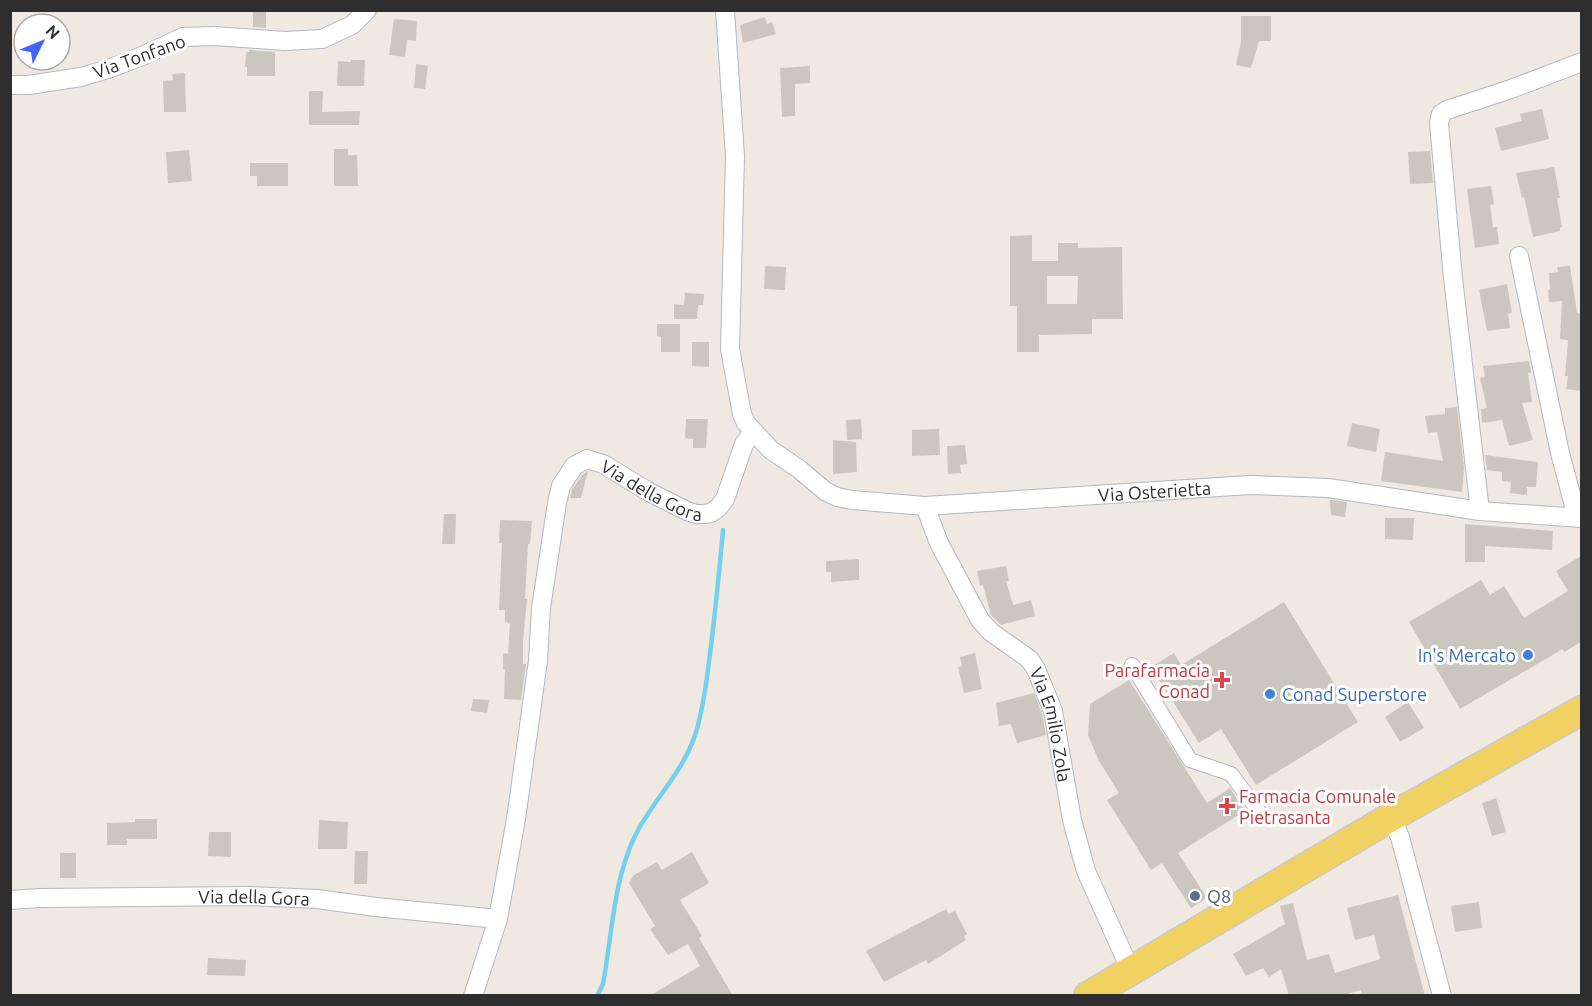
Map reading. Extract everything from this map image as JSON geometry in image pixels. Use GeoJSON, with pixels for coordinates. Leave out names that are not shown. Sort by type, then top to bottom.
{"type":"FeatureCollection","features":[{"type":"Feature","properties":{"kind":"main road"},"geometry":{"type":"LineString","coordinates":[[1088,996],[1391,817],[1581,710]]}},
{"type":"Feature","properties":{"kind":"street","name":"Via Tonfano"},"geometry":{"type":"LineString","coordinates":[[10,85],[81,77],[111,68],[183,37],[215,36],[285,41],[322,39],[352,25],[367,10]]}},
{"type":"Feature","properties":{"kind":"street"},"geometry":{"type":"LineString","coordinates":[[725,10],[735,156],[730,349],[742,414],[753,432]]}},
{"type":"Feature","properties":{"kind":"street"},"geometry":{"type":"LineString","coordinates":[[1480,512],[1454,278],[1439,123],[1441,114],[1581,62]]}},
{"type":"Feature","properties":{"kind":"street","name":"Via Osterietta"},"geometry":{"type":"LineString","coordinates":[[753,432],[771,450],[825,491],[837,497],[852,500],[925,506],[1250,485],[1328,488],[1480,512],[1579,517],[1560,453],[1519,256]]}},
{"type":"Feature","properties":{"kind":"street","name":"Via della Gora"},"geometry":{"type":"LineString","coordinates":[[473,996],[498,919],[516,819],[538,661],[541,608],[561,486],[574,466],[587,459],[603,464],[687,511],[696,514],[711,513],[725,500],[744,444],[753,432]]}},
{"type":"Feature","properties":{"kind":"street","name":"Via Emilio Zola"},"geometry":{"type":"LineString","coordinates":[[925,506],[939,543],[980,620],[991,632],[1029,659],[1036,669],[1053,711],[1072,820],[1086,871],[1131,970]]}},
{"type":"Feature","properties":{"kind":"street"},"geometry":{"type":"LineString","coordinates":[[1132,665],[1190,760],[1231,774],[1258,810]]}},
{"type":"Feature","properties":{"kind":"street"},"geometry":{"type":"LineString","coordinates":[[1391,817],[1400,837],[1442,996]]}},
{"type":"Feature","properties":{"kind":"street","name":"Via della Gora"},"geometry":{"type":"LineString","coordinates":[[10,900],[248,896],[317,899],[376,908],[498,919]]}},
{"type":"Feature","properties":{"kind":"building"},"geometry":{"type":"Polygon","coordinates":[[[253,10],[266,10],[266,28],[253,27],[253,10]]]}},
{"type":"Feature","properties":{"kind":"building"},"geometry":{"type":"Polygon","coordinates":[[[1241,16],[1271,16],[1271,41],[1259,41],[1251,68],[1236,65],[1241,42],[1241,16]]]}},
{"type":"Feature","properties":{"kind":"building"},"geometry":{"type":"Polygon","coordinates":[[[765,17],[767,24],[772,22],[776,34],[743,43],[740,25],[765,17]]]}},
{"type":"Feature","properties":{"kind":"building"},"geometry":{"type":"Polygon","coordinates":[[[394,19],[417,21],[416,41],[407,40],[405,57],[389,55],[394,19]]]}},
{"type":"Feature","properties":{"kind":"building"},"geometry":{"type":"Polygon","coordinates":[[[249,50],[275,52],[275,76],[247,76],[246,52],[249,50]]]}},
{"type":"Feature","properties":{"kind":"building"},"geometry":{"type":"Polygon","coordinates":[[[351,60],[365,60],[364,86],[337,86],[338,61],[351,62],[351,60]]]}},
{"type":"Feature","properties":{"kind":"building"},"geometry":{"type":"Polygon","coordinates":[[[416,64],[428,66],[425,89],[414,88],[416,64]]]}},
{"type":"Feature","properties":{"kind":"building"},"geometry":{"type":"Polygon","coordinates":[[[810,66],[810,83],[795,84],[795,116],[782,117],[780,68],[810,66]]]}},
{"type":"Feature","properties":{"kind":"building"},"geometry":{"type":"Polygon","coordinates":[[[185,73],[186,112],[164,112],[163,81],[173,80],[172,74],[185,73]]]}},
{"type":"Feature","properties":{"kind":"building"},"geometry":{"type":"Polygon","coordinates":[[[309,91],[323,91],[322,112],[360,111],[359,125],[309,125],[309,91]]]}},
{"type":"Feature","properties":{"kind":"building"},"geometry":{"type":"Polygon","coordinates":[[[1542,109],[1549,139],[1501,151],[1495,128],[1522,121],[1520,114],[1542,109]]]}},
{"type":"Feature","properties":{"kind":"building"},"geometry":{"type":"Polygon","coordinates":[[[334,149],[348,149],[348,155],[357,155],[358,186],[334,186],[334,149]]]}},
{"type":"Feature","properties":{"kind":"building"},"geometry":{"type":"Polygon","coordinates":[[[189,150],[192,181],[168,183],[166,152],[189,150]]]}},
{"type":"Feature","properties":{"kind":"building"},"geometry":{"type":"Polygon","coordinates":[[[1430,151],[1433,183],[1410,184],[1408,152],[1430,151]]]}},
{"type":"Feature","properties":{"kind":"building"},"geometry":{"type":"Polygon","coordinates":[[[250,163],[288,163],[288,186],[257,186],[257,176],[250,176],[250,163]]]}},
{"type":"Feature","properties":{"kind":"building"},"geometry":{"type":"Polygon","coordinates":[[[1554,167],[1560,198],[1557,198],[1562,227],[1560,231],[1533,237],[1516,173],[1554,167]]]}},
{"type":"Feature","properties":{"kind":"building"},"geometry":{"type":"Polygon","coordinates":[[[1491,186],[1494,204],[1490,205],[1493,227],[1497,227],[1499,244],[1475,248],[1467,189],[1491,186]]]}},
{"type":"Feature","properties":{"kind":"building"},"geometry":{"type":"Polygon","coordinates":[[[1032,235],[1032,261],[1058,261],[1058,243],[1078,243],[1078,248],[1122,247],[1123,319],[1092,319],[1092,334],[1039,335],[1039,352],[1017,352],[1017,306],[1010,306],[1010,236],[1032,235]],[[1047,276],[1047,304],[1077,304],[1078,276],[1047,276]]]}},
{"type":"Feature","properties":{"kind":"building"},"geometry":{"type":"Polygon","coordinates":[[[765,266],[786,267],[785,290],[764,289],[765,266]]]}},
{"type":"Feature","properties":{"kind":"building"},"geometry":{"type":"Polygon","coordinates":[[[1570,266],[1577,313],[1581,314],[1581,391],[1566,389],[1568,340],[1560,339],[1562,301],[1549,302],[1549,273],[1558,272],[1557,267],[1570,266]]]}},
{"type":"Feature","properties":{"kind":"building"},"geometry":{"type":"Polygon","coordinates":[[[1507,284],[1512,313],[1508,314],[1510,328],[1487,331],[1479,290],[1507,284]]]}},
{"type":"Feature","properties":{"kind":"building"},"geometry":{"type":"Polygon","coordinates":[[[685,293],[704,294],[703,305],[698,305],[697,319],[674,319],[674,304],[684,305],[685,293]]]}},
{"type":"Feature","properties":{"kind":"building"},"geometry":{"type":"Polygon","coordinates":[[[657,324],[680,324],[680,352],[661,352],[661,337],[657,336],[657,324]]]}},
{"type":"Feature","properties":{"kind":"building"},"geometry":{"type":"Polygon","coordinates":[[[692,342],[709,342],[709,367],[692,366],[692,342]]]}},
{"type":"Feature","properties":{"kind":"building"},"geometry":{"type":"Polygon","coordinates":[[[1529,361],[1531,372],[1528,373],[1532,402],[1522,403],[1533,440],[1509,446],[1502,420],[1482,423],[1481,409],[1487,408],[1480,378],[1485,377],[1483,366],[1529,361]]]}},
{"type":"Feature","properties":{"kind":"building"},"geometry":{"type":"Polygon","coordinates":[[[1457,407],[1464,468],[1462,492],[1381,481],[1385,452],[1443,461],[1437,432],[1428,433],[1425,416],[1445,414],[1445,408],[1457,407]]]}},
{"type":"Feature","properties":{"kind":"building"},"geometry":{"type":"Polygon","coordinates":[[[686,419],[708,419],[706,448],[693,448],[693,439],[685,438],[686,419]]]}},
{"type":"Feature","properties":{"kind":"building"},"geometry":{"type":"Polygon","coordinates":[[[861,419],[862,439],[847,440],[846,420],[861,419]]]}},
{"type":"Feature","properties":{"kind":"building"},"geometry":{"type":"Polygon","coordinates":[[[1352,423],[1380,429],[1376,452],[1347,446],[1352,423]]]}},
{"type":"Feature","properties":{"kind":"building"},"geometry":{"type":"Polygon","coordinates":[[[939,429],[940,455],[912,456],[912,430],[939,429]]]}},
{"type":"Feature","properties":{"kind":"building"},"geometry":{"type":"Polygon","coordinates":[[[833,440],[856,442],[857,472],[833,474],[833,440]]]}},
{"type":"Feature","properties":{"kind":"building"},"geometry":{"type":"Polygon","coordinates":[[[965,445],[967,464],[960,465],[961,473],[948,474],[947,446],[965,445]]]}},
{"type":"Feature","properties":{"kind":"building"},"geometry":{"type":"Polygon","coordinates":[[[1485,455],[1538,462],[1536,487],[1527,487],[1527,495],[1510,493],[1511,482],[1502,481],[1502,472],[1487,470],[1485,455]]]}},
{"type":"Feature","properties":{"kind":"building"},"geometry":{"type":"Polygon","coordinates":[[[588,471],[581,498],[570,498],[572,490],[582,475],[588,471]]]}},
{"type":"Feature","properties":{"kind":"building"},"geometry":{"type":"Polygon","coordinates":[[[1330,500],[1347,502],[1345,517],[1331,515],[1330,500]]]}},
{"type":"Feature","properties":{"kind":"building"},"geometry":{"type":"Polygon","coordinates":[[[444,514],[456,514],[455,544],[442,544],[444,514]]]}},
{"type":"Feature","properties":{"kind":"building"},"geometry":{"type":"Polygon","coordinates":[[[1385,518],[1414,518],[1413,540],[1385,539],[1385,518]]]}},
{"type":"Feature","properties":{"kind":"building"},"geometry":{"type":"Polygon","coordinates":[[[500,520],[532,521],[530,544],[528,544],[525,599],[527,599],[523,642],[523,664],[526,664],[521,700],[504,699],[503,653],[508,654],[510,623],[505,622],[505,610],[499,610],[502,543],[499,543],[500,520]]]}},
{"type":"Feature","properties":{"kind":"building"},"geometry":{"type":"Polygon","coordinates":[[[1465,524],[1553,531],[1552,550],[1485,546],[1485,562],[1465,562],[1465,524]]]}},
{"type":"Feature","properties":{"kind":"building"},"geometry":{"type":"Polygon","coordinates":[[[1581,556],[1581,642],[1564,652],[1563,649],[1460,709],[1409,622],[1481,580],[1490,595],[1504,586],[1524,618],[1568,591],[1556,571],[1581,556]]]}},
{"type":"Feature","properties":{"kind":"building"},"geometry":{"type":"Polygon","coordinates":[[[859,559],[859,580],[831,582],[831,572],[826,572],[826,561],[859,559]]]}},
{"type":"Feature","properties":{"kind":"building"},"geometry":{"type":"Polygon","coordinates":[[[1006,566],[1009,581],[1006,581],[1013,605],[1031,600],[1035,616],[1001,625],[991,615],[977,571],[1006,566]]]}},
{"type":"Feature","properties":{"kind":"building","name":"Conad Superstore"},"geometry":{"type":"Polygon","coordinates":[[[1284,602],[1358,722],[1256,785],[1221,729],[1199,743],[1151,667],[1174,653],[1181,665],[1284,602]]]}},
{"type":"Feature","properties":{"kind":"building"},"geometry":{"type":"Polygon","coordinates":[[[975,653],[982,689],[964,693],[958,667],[962,666],[960,657],[975,653]]]}},
{"type":"Feature","properties":{"kind":"building"},"geometry":{"type":"Polygon","coordinates":[[[1129,680],[1207,803],[1230,788],[1245,811],[1178,853],[1207,898],[1191,908],[1162,863],[1151,870],[1107,800],[1119,793],[1099,761],[1088,735],[1090,704],[1129,680]]]}},
{"type":"Feature","properties":{"kind":"building"},"geometry":{"type":"Polygon","coordinates":[[[1034,693],[1042,714],[1046,735],[1017,743],[1011,724],[999,726],[996,703],[1034,693]]]}},
{"type":"Feature","properties":{"kind":"building"},"geometry":{"type":"Polygon","coordinates":[[[473,699],[489,700],[487,713],[471,711],[473,699]]]}},
{"type":"Feature","properties":{"kind":"building"},"geometry":{"type":"Polygon","coordinates":[[[1408,702],[1424,728],[1400,742],[1385,717],[1408,702]]]}},
{"type":"Feature","properties":{"kind":"building"},"geometry":{"type":"Polygon","coordinates":[[[1496,798],[1506,832],[1492,836],[1482,803],[1496,798]]]}},
{"type":"Feature","properties":{"kind":"building"},"geometry":{"type":"Polygon","coordinates":[[[135,819],[157,819],[157,839],[127,839],[127,845],[107,845],[107,823],[135,822],[135,819]]]}},
{"type":"Feature","properties":{"kind":"building"},"geometry":{"type":"Polygon","coordinates":[[[319,820],[348,822],[347,849],[318,849],[319,820]]]}},
{"type":"Feature","properties":{"kind":"building"},"geometry":{"type":"Polygon","coordinates":[[[209,832],[231,832],[231,857],[208,856],[209,832]]]}},
{"type":"Feature","properties":{"kind":"building"},"geometry":{"type":"Polygon","coordinates":[[[355,851],[368,851],[367,884],[354,884],[355,851]]]}},
{"type":"Feature","properties":{"kind":"building"},"geometry":{"type":"Polygon","coordinates":[[[692,852],[709,883],[680,900],[702,936],[699,938],[733,996],[649,996],[700,966],[688,944],[668,955],[650,929],[655,926],[629,883],[634,875],[657,862],[662,870],[692,852]]]}},
{"type":"Feature","properties":{"kind":"building"},"geometry":{"type":"Polygon","coordinates":[[[60,853],[76,853],[76,878],[60,878],[60,853]]]}},
{"type":"Feature","properties":{"kind":"building"},"geometry":{"type":"Polygon","coordinates":[[[1398,895],[1425,996],[1362,996],[1361,990],[1340,996],[1289,996],[1281,969],[1269,977],[1263,968],[1246,976],[1233,954],[1285,924],[1280,906],[1293,903],[1307,960],[1329,954],[1335,973],[1380,959],[1374,935],[1355,940],[1347,908],[1398,895]]]}},
{"type":"Feature","properties":{"kind":"building"},"geometry":{"type":"Polygon","coordinates":[[[1479,902],[1482,928],[1455,932],[1451,906],[1479,902]]]}},
{"type":"Feature","properties":{"kind":"building"},"geometry":{"type":"Polygon","coordinates":[[[946,909],[949,914],[955,911],[967,934],[964,936],[966,940],[928,964],[926,960],[884,982],[866,951],[946,909]]]}},
{"type":"Feature","properties":{"kind":"building"},"geometry":{"type":"Polygon","coordinates":[[[208,958],[246,960],[245,976],[207,975],[208,958]]]}},
{"type":"Feature","properties":{"kind":"waterway"},"geometry":{"type":"LineString","coordinates":[[597,996],[603,984],[617,891],[627,855],[648,814],[687,754],[699,722],[711,645],[723,530]]}},
{"type":"Feature","properties":{"kind":"place","name":"In's Mercato"},"geometry":{"type":"Point","coordinates":[1528,655]}},
{"type":"Feature","properties":{"kind":"place","name":"Parafarmacia Conad"},"geometry":{"type":"Point","coordinates":[1222,680]}},
{"type":"Feature","properties":{"kind":"place","name":"Conad Superstore"},"geometry":{"type":"Point","coordinates":[1270,694]}},
{"type":"Feature","properties":{"kind":"place","name":"Farmacia Comunale Pietrasanta"},"geometry":{"type":"Point","coordinates":[1227,806]}},
{"type":"Feature","properties":{"kind":"place","name":"Q8"},"geometry":{"type":"Point","coordinates":[1195,896]}}]}
